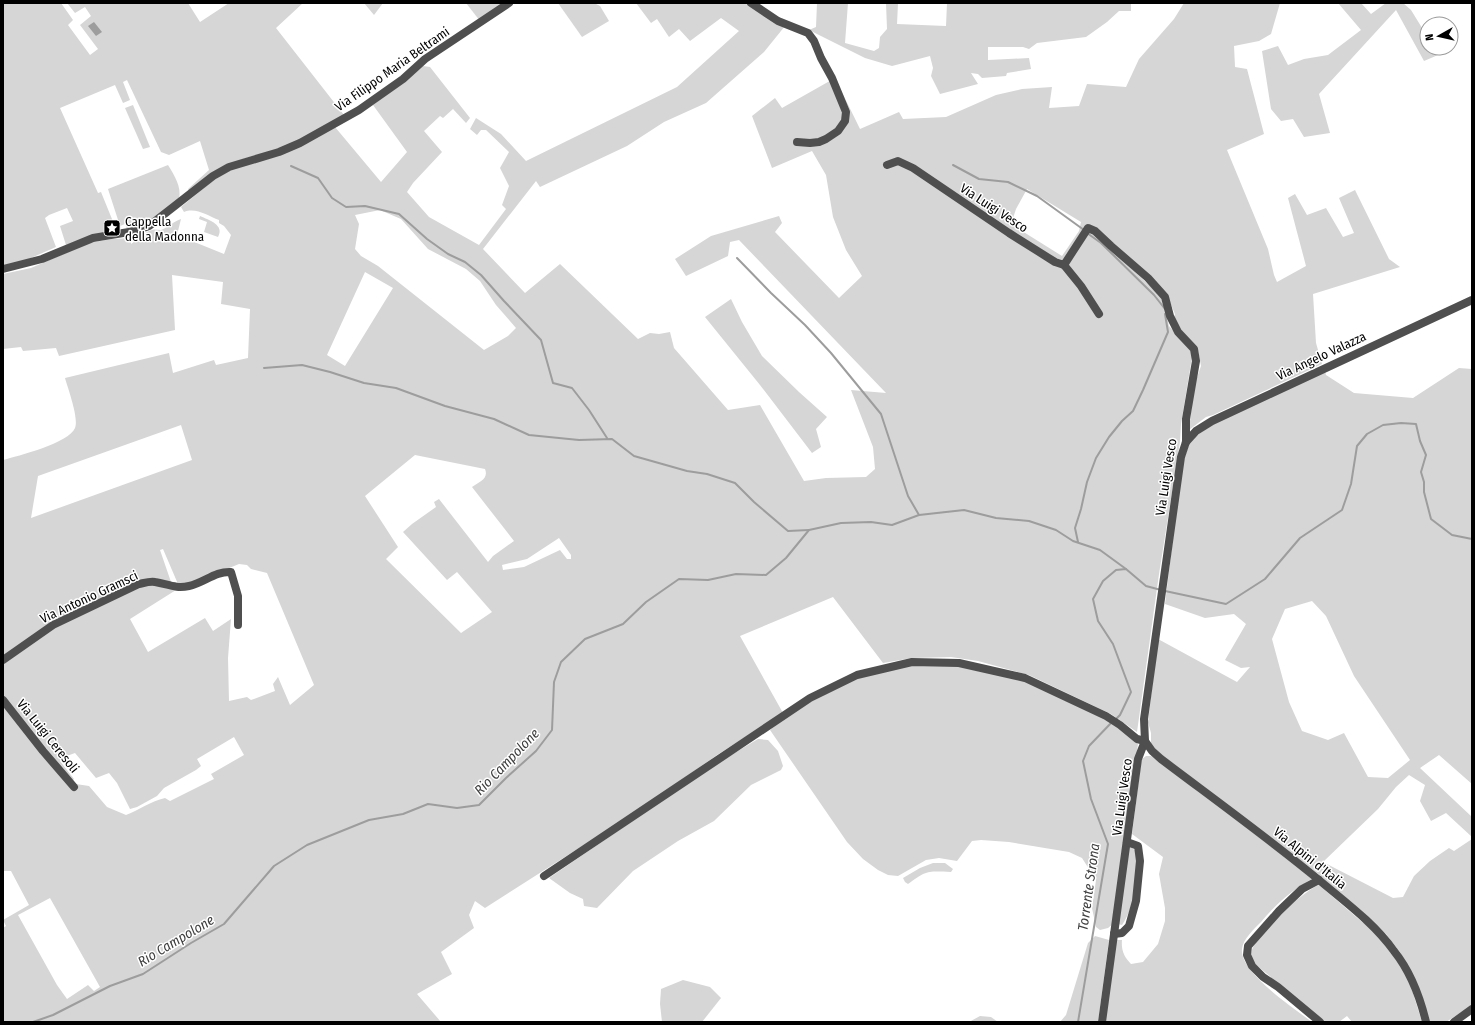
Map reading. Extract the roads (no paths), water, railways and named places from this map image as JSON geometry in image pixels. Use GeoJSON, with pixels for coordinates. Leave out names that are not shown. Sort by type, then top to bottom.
{"type":"FeatureCollection","features":[{"type":"Feature","properties":{"kind":"street","name":"Via Filippo Maria Beltrami"},"geometry":{"type":"LineString","coordinates":[[3,269],[42,259],[93,238],[135,232],[149,226],[213,176],[229,167],[279,152],[300,143],[359,110],[403,79],[425,58],[509,3]]}},
{"type":"Feature","properties":{"kind":"street"},"geometry":{"type":"LineString","coordinates":[[751,3],[778,21],[808,33],[832,78],[846,112],[845,121],[838,131],[826,139],[819,142],[810,143],[796,142]]}},
{"type":"Feature","properties":{"kind":"street","name":"Via Luigi Vesco"},"geometry":{"type":"LineString","coordinates":[[887,165],[898,161],[913,168],[1016,237],[1055,262],[1064,265],[1088,228],[1095,231],[1148,278],[1165,297],[1170,316],[1178,332],[1194,349],[1196,361],[1186,419],[1186,442],[1180,457],[1144,719],[1145,741],[1138,759],[1102,1022]]}},
{"type":"Feature","properties":{"kind":"street"},"geometry":{"type":"LineString","coordinates":[[1064,265],[1099,314]]}},
{"type":"Feature","properties":{"kind":"street","name":"Via Angelo Valazza"},"geometry":{"type":"LineString","coordinates":[[1186,442],[1196,431],[1212,421],[1472,300]]}},
{"type":"Feature","properties":{"kind":"street","name":"Via Antonio Gramsci"},"geometry":{"type":"LineString","coordinates":[[3,660],[53,625],[139,584],[154,582],[180,588],[191,586],[224,572],[231,572],[238,596],[238,625]]}},
{"type":"Feature","properties":{"kind":"street"},"geometry":{"type":"LineString","coordinates":[[544,876],[810,698],[857,675],[912,662],[959,662],[1025,678],[1106,716],[1137,739],[1145,741]]}},
{"type":"Feature","properties":{"kind":"street","name":"Via Luigi Ceresoli"},"geometry":{"type":"LineString","coordinates":[[3,700],[43,751],[74,787]]}},
{"type":"Feature","properties":{"kind":"street","name":"Via Alpini d'Italia"},"geometry":{"type":"LineString","coordinates":[[1145,741],[1152,752],[1288,855],[1361,915],[1394,950],[1409,973],[1426,1022]]}},
{"type":"Feature","properties":{"kind":"street"},"geometry":{"type":"LineString","coordinates":[[1114,934],[1122,933],[1128,926],[1136,901],[1140,861],[1138,846],[1127,842]]}},
{"type":"Feature","properties":{"kind":"street"},"geometry":{"type":"LineString","coordinates":[[1319,880],[1302,889],[1279,911],[1248,946],[1247,955],[1252,966],[1263,977],[1278,987],[1320,1022]]}},
{"type":"Feature","properties":{"kind":"street"},"geometry":{"type":"LineString","coordinates":[[1454,1022],[1472,1008]]}},
{"type":"Feature","properties":{"kind":"waterway"},"geometry":{"type":"LineString","coordinates":[[953,165],[979,179],[1008,182],[1037,196],[1084,230]]}},
{"type":"Feature","properties":{"kind":"waterway"},"geometry":{"type":"LineString","coordinates":[[291,166],[318,178],[332,198],[346,207],[365,206],[399,214],[427,239],[448,254],[465,262],[481,275],[541,340],[553,383],[572,388],[589,410],[607,438]]}},
{"type":"Feature","properties":{"kind":"waterway"},"geometry":{"type":"LineString","coordinates":[[1087,233],[1101,243],[1154,295],[1165,309]]}},
{"type":"Feature","properties":{"kind":"waterway"},"geometry":{"type":"LineString","coordinates":[[737,258],[805,325],[831,353],[881,414],[908,496],[919,515]]}},
{"type":"Feature","properties":{"kind":"waterway"},"geometry":{"type":"LineString","coordinates":[[1078,542],[1075,528],[1087,482],[1096,458],[1109,437],[1122,421],[1133,411],[1168,332],[1165,314]]}},
{"type":"Feature","properties":{"kind":"waterway"},"geometry":{"type":"LineString","coordinates":[[264,368],[302,365],[364,383],[396,388],[445,406],[494,419],[529,435],[579,440],[612,439],[634,456],[687,471],[707,474],[735,483],[754,502],[788,531],[809,530]]}},
{"type":"Feature","properties":{"kind":"waterway","name":"Torrente Strona"},"geometry":{"type":"LineString","coordinates":[[1165,591],[1226,604],[1265,579],[1300,538],[1342,510],[1351,484],[1357,446],[1367,434],[1383,425],[1401,423],[1416,424],[1420,441],[1426,455],[1421,472],[1424,482],[1424,492],[1431,519],[1452,535],[1472,539]]}},
{"type":"Feature","properties":{"kind":"waterway","name":"Rio Campolone"},"geometry":{"type":"LineString","coordinates":[[33,1022],[53,1015],[110,986],[143,974],[224,924],[274,866],[307,845],[369,820],[403,814],[428,804],[457,808],[479,805],[536,751],[552,730],[554,682],[561,662],[585,639],[623,624],[646,602],[679,579],[708,580],[736,574],[766,575],[786,558],[809,530],[841,523],[871,522],[892,525],[919,515],[964,510],[996,518],[1029,521],[1056,530],[1073,541],[1100,550],[1126,569]]}},
{"type":"Feature","properties":{"kind":"waterway","name":"Torrente Strona"},"geometry":{"type":"LineString","coordinates":[[1116,719],[1120,715],[1131,692],[1113,644],[1098,621],[1093,599],[1103,581],[1116,570],[1126,569],[1146,586],[1161,590]]}},
{"type":"Feature","properties":{"kind":"waterway","name":"Torrente Strona"},"geometry":{"type":"LineString","coordinates":[[1078,1022],[1108,844],[1091,799],[1083,761],[1089,746],[1112,722]]}},
{"type":"Feature","properties":{"kind":"place","name":"Cappella della Madonna"},"geometry":{"type":"Point","coordinates":[112,228]}}]}
